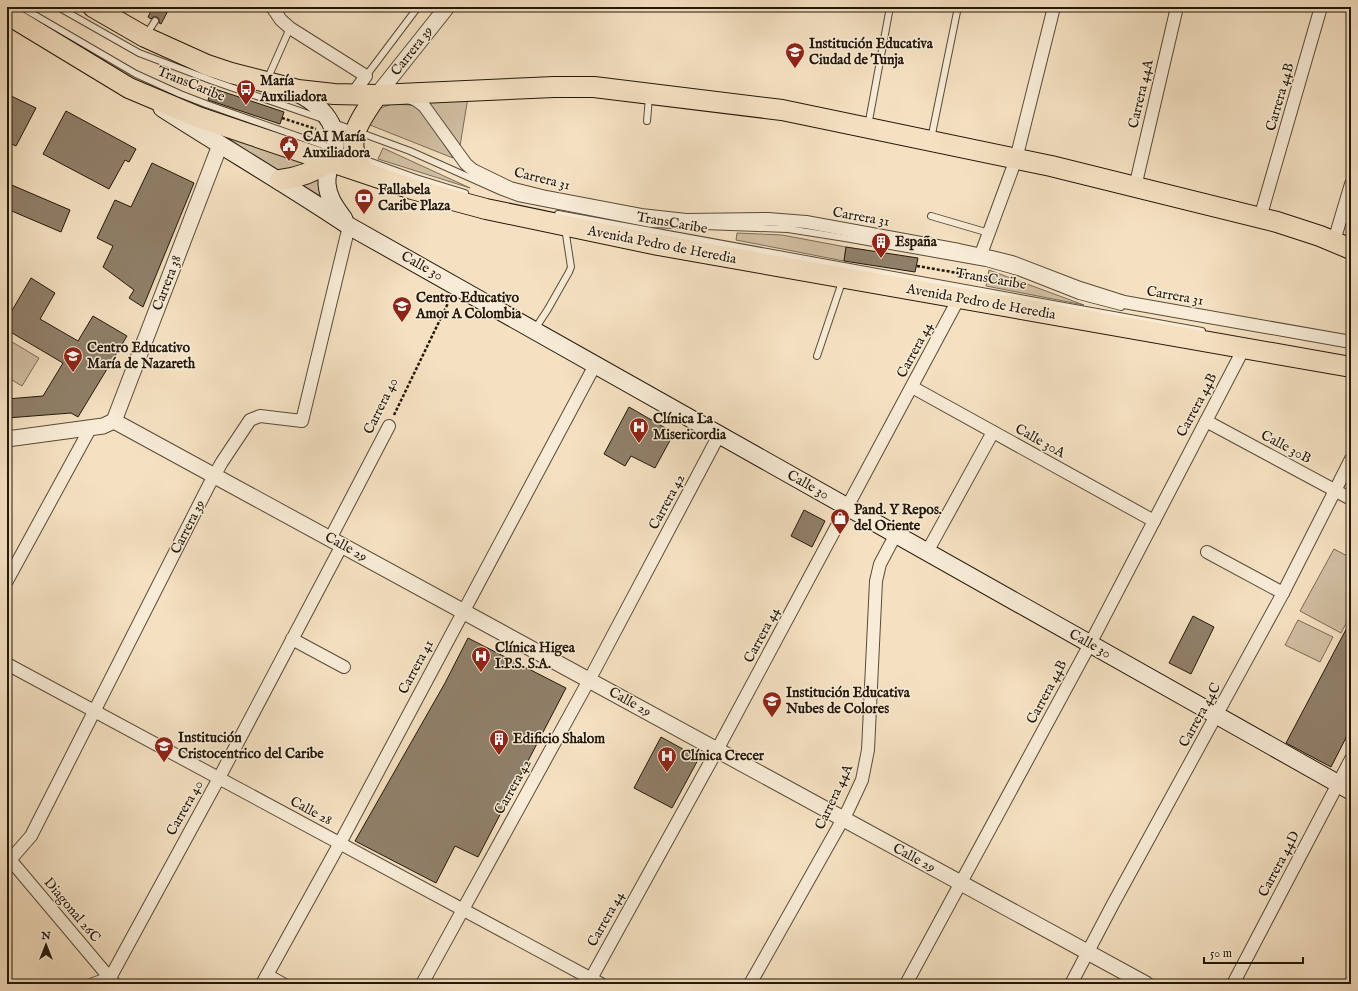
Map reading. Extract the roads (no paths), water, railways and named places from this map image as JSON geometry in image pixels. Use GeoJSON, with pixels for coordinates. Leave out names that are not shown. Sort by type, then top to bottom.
{"type":"FeatureCollection","features":[{"type":"Feature","properties":{"kind":"highway"},"geometry":{"type":"LineString","coordinates":[[93,7],[150,29],[208,65],[231,73],[306,91],[352,95],[376,95],[554,86],[594,87],[788,111],[1016,159],[1135,187],[1291,226],[1342,245]]}},
{"type":"Feature","properties":{"kind":"highway","name":"Avenida Pedro de Heredia"},"geometry":{"type":"LineString","coordinates":[[7,14],[130,88],[206,120],[332,155],[366,173],[458,202],[559,220],[658,245],[1351,367]]}},
{"type":"Feature","properties":{"kind":"highway"},"geometry":{"type":"LineString","coordinates":[[366,173],[355,156],[353,143],[358,124],[376,95]]}},
{"type":"Feature","properties":{"kind":"highway"},"geometry":{"type":"LineString","coordinates":[[280,180],[301,177],[312,173],[332,155]]}},
{"type":"Feature","properties":{"kind":"main road"},"geometry":{"type":"LineString","coordinates":[[266,82],[300,94],[315,104],[324,126]]}},
{"type":"Feature","properties":{"kind":"main road","name":"Calle 30"},"geometry":{"type":"LineString","coordinates":[[130,88],[220,145],[280,180],[349,226],[1344,788]]}},
{"type":"Feature","properties":{"kind":"main road","name":"Calle 30"},"geometry":{"type":"LineString","coordinates":[[324,126],[334,136],[327,184],[334,206],[349,226]]}},
{"type":"Feature","properties":{"kind":"street"},"geometry":{"type":"LineString","coordinates":[[272,7],[281,20],[290,28],[366,76],[352,95]]}},
{"type":"Feature","properties":{"kind":"street","name":"Carrera 39"},"geometry":{"type":"LineString","coordinates":[[376,95],[447,7]]}},
{"type":"Feature","properties":{"kind":"street"},"geometry":{"type":"LineString","coordinates":[[981,254],[1016,159],[1054,7]]}},
{"type":"Feature","properties":{"kind":"street","name":"Carrera 44A"},"geometry":{"type":"LineString","coordinates":[[1135,187],[1177,7]]}},
{"type":"Feature","properties":{"kind":"street","name":"Carrera 44B"},"geometry":{"type":"LineString","coordinates":[[1260,218],[1321,7]]}},
{"type":"Feature","properties":{"kind":"street","name":"Carrera 31"},"geometry":{"type":"LineString","coordinates":[[396,94],[420,103],[466,164],[473,170],[510,188],[546,197],[658,217],[686,220],[783,220],[806,222],[981,254],[1012,262],[1080,288],[1124,302],[1351,342]]}},
{"type":"Feature","properties":{"kind":"street","name":"Carrera 38"},"geometry":{"type":"LineString","coordinates":[[114,421],[220,145]]}},
{"type":"Feature","properties":{"kind":"street"},"geometry":{"type":"LineString","coordinates":[[1342,245],[1351,184]]}},
{"type":"Feature","properties":{"kind":"street","name":"Carrera 39"},"geometry":{"type":"LineString","coordinates":[[8,859],[31,836],[214,476],[250,420],[260,416],[302,421],[349,226]]}},
{"type":"Feature","properties":{"kind":"street","name":"Carrera 44"},"geometry":{"type":"LineString","coordinates":[[593,982],[959,298]]}},
{"type":"Feature","properties":{"kind":"street","name":"Carrera 44B"},"geometry":{"type":"LineString","coordinates":[[906,984],[1090,644],[1244,348]]}},
{"type":"Feature","properties":{"kind":"street","name":"Carrera 41"},"geometry":{"type":"LineString","coordinates":[[264,980],[340,843],[462,611],[595,364]]}},
{"type":"Feature","properties":{"kind":"street","name":"Calle 30A"},"geometry":{"type":"LineString","coordinates":[[912,387],[1154,521]]}},
{"type":"Feature","properties":{"kind":"street"},"geometry":{"type":"LineString","coordinates":[[7,438],[103,426],[114,421]]}},
{"type":"Feature","properties":{"kind":"street","name":"Calle 29"},"geometry":{"type":"LineString","coordinates":[[114,421],[1146,984]]}},
{"type":"Feature","properties":{"kind":"street","name":"Calle 30B"},"geometry":{"type":"LineString","coordinates":[[1206,421],[1351,499]]}},
{"type":"Feature","properties":{"kind":"street","name":"Carrera 40"},"geometry":{"type":"LineString","coordinates":[[112,981],[292,639],[389,426]]}},
{"type":"Feature","properties":{"kind":"street"},"geometry":{"type":"LineString","coordinates":[[7,581],[91,427]]}},
{"type":"Feature","properties":{"kind":"street"},"geometry":{"type":"LineString","coordinates":[[927,552],[993,432]]}},
{"type":"Feature","properties":{"kind":"street","name":"Carrera 42"},"geometry":{"type":"LineString","coordinates":[[422,984],[589,680],[719,434]]}},
{"type":"Feature","properties":{"kind":"street","name":"Carrera 44C"},"geometry":{"type":"LineString","coordinates":[[1071,984],[1113,904],[1283,593],[1351,459]]}},
{"type":"Feature","properties":{"kind":"street","name":"Carrera 44A"},"geometry":{"type":"LineString","coordinates":[[750,984],[843,819],[862,780],[868,750],[876,581],[880,564],[896,534]]}},
{"type":"Feature","properties":{"kind":"street"},"geometry":{"type":"LineString","coordinates":[[1207,552],[1283,593]]}},
{"type":"Feature","properties":{"kind":"street"},"geometry":{"type":"LineString","coordinates":[[292,639],[344,667]]}},
{"type":"Feature","properties":{"kind":"street","name":"Calle 28"},"geometry":{"type":"LineString","coordinates":[[7,664],[340,843],[593,982]]}},
{"type":"Feature","properties":{"kind":"street","name":"Carrera 44D"},"geometry":{"type":"LineString","coordinates":[[1233,984],[1344,788],[1351,759]]}},
{"type":"Feature","properties":{"kind":"street","name":"Diagonal 26C"},"geometry":{"type":"LineString","coordinates":[[8,859],[112,981]]}},
{"type":"Feature","properties":{"kind":"street"},"geometry":{"type":"LineString","coordinates":[[264,980],[283,984]]}},
{"type":"Feature","properties":{"kind":"street"},"geometry":{"type":"LineString","coordinates":[[93,984],[112,981]]}},
{"type":"Feature","properties":{"kind":"lane","name":"TransCaribe"},"geometry":{"type":"LineString","coordinates":[[21,7],[114,62],[156,84],[332,155],[355,156],[416,178],[470,194]]}},
{"type":"Feature","properties":{"kind":"lane","name":"TransCaribe"},"geometry":{"type":"LineString","coordinates":[[58,7],[139,53],[324,126],[355,131],[410,151],[518,198],[651,224],[788,230],[869,242],[1000,267],[1018,272],[1079,296],[1133,310],[1351,348]]}},
{"type":"Feature","properties":{"kind":"lane"},"geometry":{"type":"LineString","coordinates":[[366,76],[418,7]]}},
{"type":"Feature","properties":{"kind":"lane"},"geometry":{"type":"LineString","coordinates":[[868,127],[890,7]]}},
{"type":"Feature","properties":{"kind":"lane"},"geometry":{"type":"LineString","coordinates":[[931,141],[958,7]]}},
{"type":"Feature","properties":{"kind":"lane"},"geometry":{"type":"LineString","coordinates":[[266,82],[290,28]]}},
{"type":"Feature","properties":{"kind":"lane"},"geometry":{"type":"LineString","coordinates":[[647,121],[649,93]]}},
{"type":"Feature","properties":{"kind":"lane"},"geometry":{"type":"LineString","coordinates":[[931,216],[989,232]]}},
{"type":"Feature","properties":{"kind":"lane","name":"TransCaribe"},"geometry":{"type":"LineString","coordinates":[[559,220],[1036,299],[1207,332]]}},
{"type":"Feature","properties":{"kind":"lane"},"geometry":{"type":"LineString","coordinates":[[534,330],[548,309],[571,267],[559,220]]}},
{"type":"Feature","properties":{"kind":"lane"},"geometry":{"type":"LineString","coordinates":[[817,356],[844,278]]}},
{"type":"Feature","properties":{"kind":"place","name":"Institución Educativa Ciudad de Tunja"},"geometry":{"type":"Point","coordinates":[795,69]}},
{"type":"Feature","properties":{"kind":"place","name":"María Auxiliadora"},"geometry":{"type":"Point","coordinates":[246,106]}},
{"type":"Feature","properties":{"kind":"place","name":"CAI María Auxiliadora"},"geometry":{"type":"Point","coordinates":[289,162]}},
{"type":"Feature","properties":{"kind":"place","name":"Fallabela Caribe Plaza"},"geometry":{"type":"Point","coordinates":[364,215]}},
{"type":"Feature","properties":{"kind":"place","name":"España"},"geometry":{"type":"Point","coordinates":[881,259]}},
{"type":"Feature","properties":{"kind":"place","name":"Centro Educativo Amor A Colombia"},"geometry":{"type":"Point","coordinates":[402,323]}},
{"type":"Feature","properties":{"kind":"place","name":"Centro Educativo María de Nazareth"},"geometry":{"type":"Point","coordinates":[73,373]}},
{"type":"Feature","properties":{"kind":"place","name":"Clínica La Misericordia"},"geometry":{"type":"Point","coordinates":[639,444]}},
{"type":"Feature","properties":{"kind":"place","name":"Pand. Y Repos. del Oriente"},"geometry":{"type":"Point","coordinates":[840,535]}},
{"type":"Feature","properties":{"kind":"place","name":"Clínica Higea I.P.S. S.A."},"geometry":{"type":"Point","coordinates":[481,673]}},
{"type":"Feature","properties":{"kind":"place","name":"Institución Educativa Nubes de Colores"},"geometry":{"type":"Point","coordinates":[772,718]}},
{"type":"Feature","properties":{"kind":"place","name":"Edificio Shalom"},"geometry":{"type":"Point","coordinates":[499,756]}},
{"type":"Feature","properties":{"kind":"place","name":"Institución Cristocentrico del Caribe"},"geometry":{"type":"Point","coordinates":[164,763]}},
{"type":"Feature","properties":{"kind":"place","name":"Clínica Crecer"},"geometry":{"type":"Point","coordinates":[667,773]}}]}
